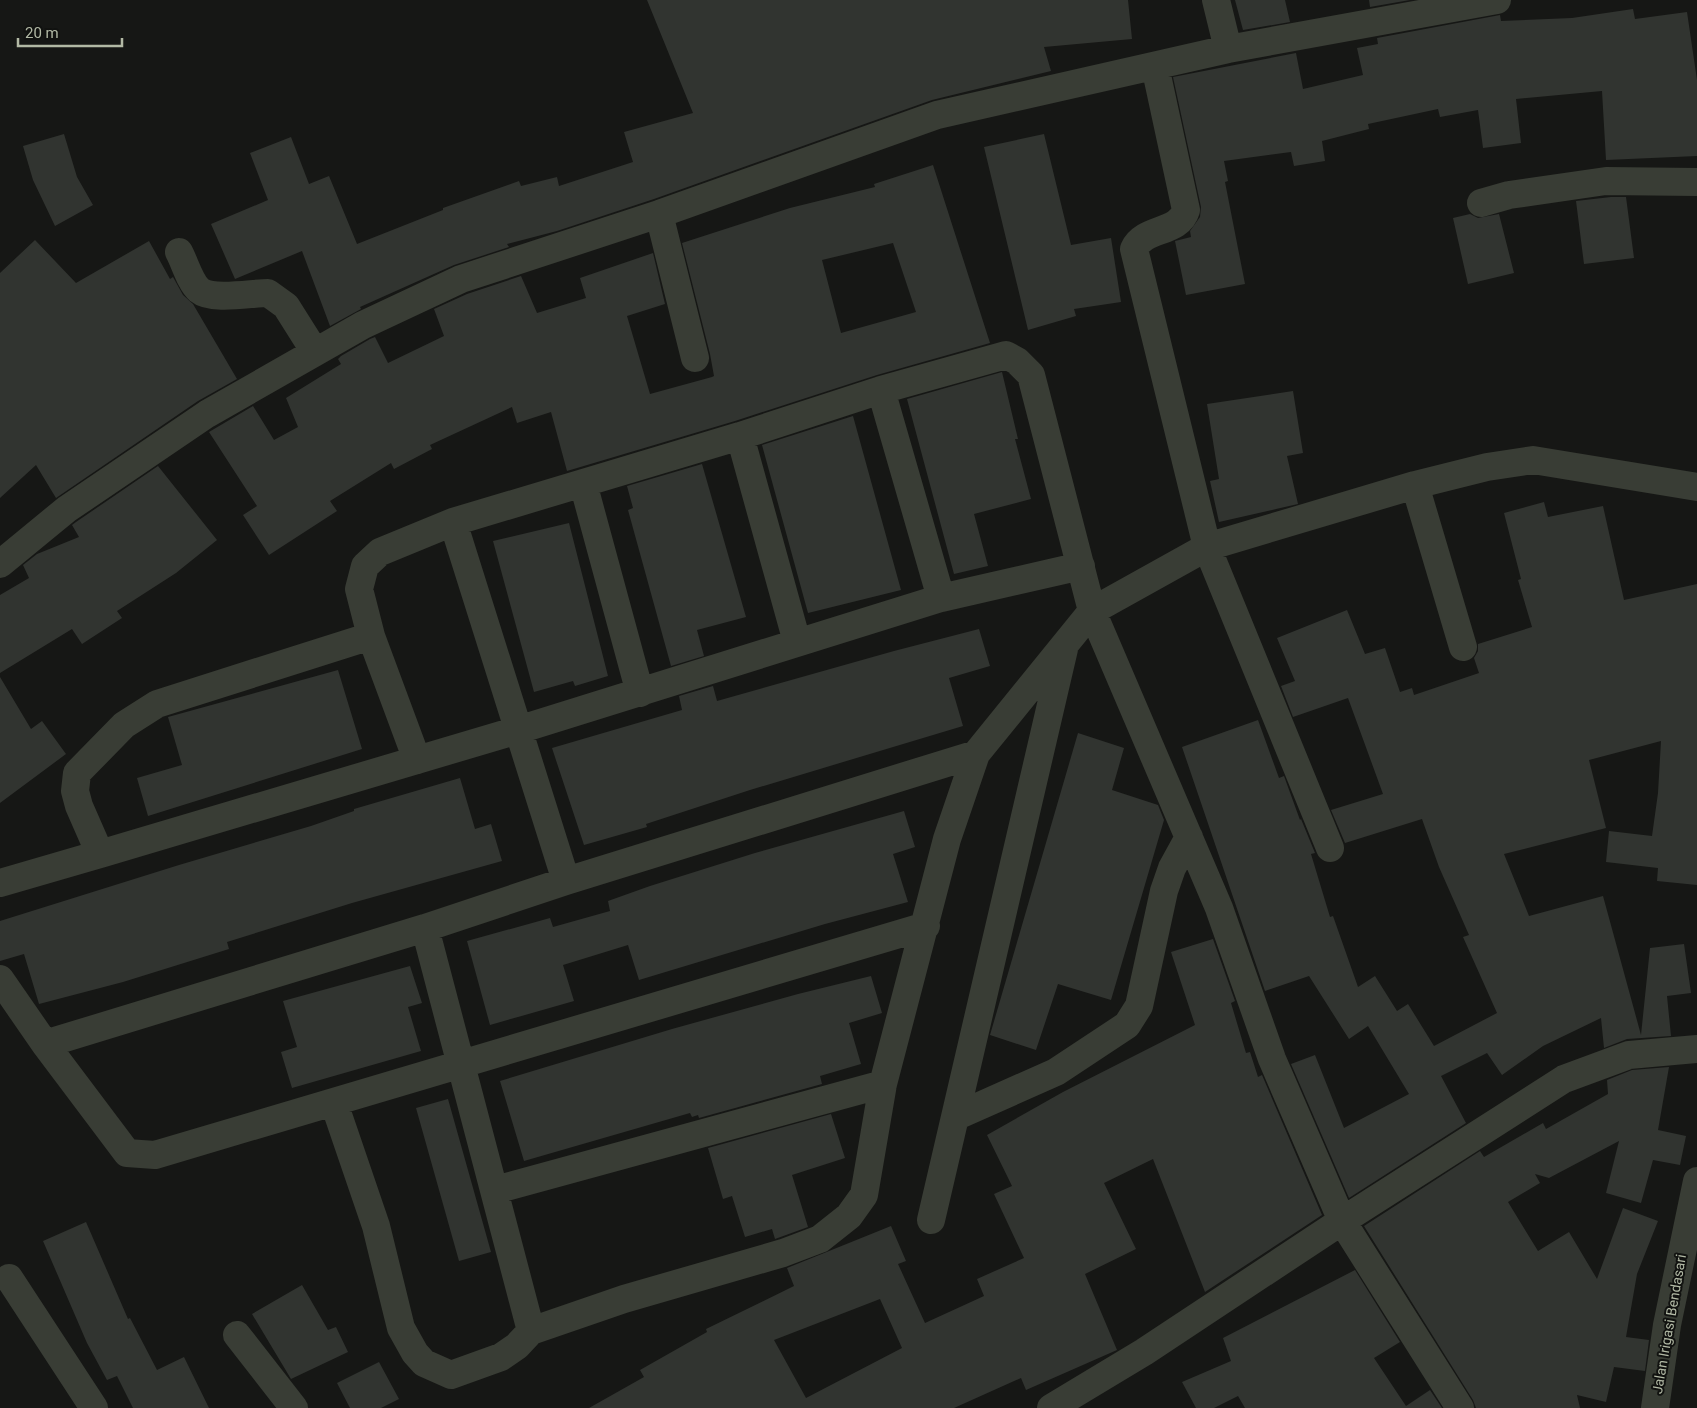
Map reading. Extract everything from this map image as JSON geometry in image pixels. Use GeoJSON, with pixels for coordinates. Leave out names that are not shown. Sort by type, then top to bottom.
{"type":"FeatureCollection","features":[{"type":"Feature","properties":{"kind":"street"},"geometry":{"type":"LineString","coordinates":[[1216,0],[1228,49]]}},
{"type":"Feature","properties":{"kind":"street"},"geometry":{"type":"LineString","coordinates":[[0,564],[67,509],[199,419],[363,325],[461,279],[659,214],[937,115],[1228,49],[1462,4],[1497,0]]}},
{"type":"Feature","properties":{"kind":"street"},"geometry":{"type":"LineString","coordinates":[[1155,66],[1186,210],[1179,223],[1142,239],[1134,250],[1206,547],[1330,848]]}},
{"type":"Feature","properties":{"kind":"street"},"geometry":{"type":"LineString","coordinates":[[1481,203],[1510,195],[1606,181],[1697,182]]}},
{"type":"Feature","properties":{"kind":"street"},"geometry":{"type":"LineString","coordinates":[[659,214],[695,358]]}},
{"type":"Feature","properties":{"kind":"street"},"geometry":{"type":"LineString","coordinates":[[179,252],[198,289],[206,294],[217,296],[268,293],[286,306],[315,352]]}},
{"type":"Feature","properties":{"kind":"street"},"geometry":{"type":"LineString","coordinates":[[417,760],[371,636],[359,589],[365,566],[380,552],[453,522],[740,436],[881,390],[1006,355],[1017,361],[1031,375],[1092,611],[1223,916],[1272,1059],[1342,1221],[1460,1408]]}},
{"type":"Feature","properties":{"kind":"street"},"geometry":{"type":"LineString","coordinates":[[881,390],[940,598]]}},
{"type":"Feature","properties":{"kind":"street"},"geometry":{"type":"LineString","coordinates":[[740,436],[798,642]]}},
{"type":"Feature","properties":{"kind":"street"},"geometry":{"type":"LineString","coordinates":[[334,1103],[376,1226],[401,1328],[415,1353],[429,1366],[451,1375],[500,1357],[517,1346],[531,1331],[624,1298],[783,1253],[820,1239],[849,1216],[864,1195],[883,1084],[926,926],[947,839],[976,754],[1092,611],[1206,547],[1415,485],[1487,467],[1532,460],[1697,487]]}},
{"type":"Feature","properties":{"kind":"street"},"geometry":{"type":"LineString","coordinates":[[583,483],[640,692]]}},
{"type":"Feature","properties":{"kind":"street"},"geometry":{"type":"LineString","coordinates":[[1415,485],[1463,647]]}},
{"type":"Feature","properties":{"kind":"street"},"geometry":{"type":"LineString","coordinates":[[453,522],[566,881]]}},
{"type":"Feature","properties":{"kind":"street"},"geometry":{"type":"LineString","coordinates":[[0,883],[518,730],[940,598],[1081,566]]}},
{"type":"Feature","properties":{"kind":"street"},"geometry":{"type":"LineString","coordinates":[[100,854],[78,806],[75,791],[77,773],[124,725],[157,704],[371,636]]}},
{"type":"Feature","properties":{"kind":"street"},"geometry":{"type":"LineString","coordinates":[[932,1220],[1066,643]]}},
{"type":"Feature","properties":{"kind":"street"},"geometry":{"type":"LineString","coordinates":[[45,1044],[424,928],[566,881],[976,754]]}},
{"type":"Feature","properties":{"kind":"street"},"geometry":{"type":"LineString","coordinates":[[957,1116],[1056,1072],[1127,1025],[1139,1006],[1164,891],[1172,868],[1189,837]]}},
{"type":"Feature","properties":{"kind":"street"},"geometry":{"type":"LineString","coordinates":[[0,979],[45,1044],[127,1154],[155,1155],[460,1066],[926,926]]}},
{"type":"Feature","properties":{"kind":"street"},"geometry":{"type":"LineString","coordinates":[[424,928],[531,1331]]}},
{"type":"Feature","properties":{"kind":"street"},"geometry":{"type":"LineString","coordinates":[[1051,1408],[1144,1352],[1342,1221],[1564,1079],[1629,1055],[1697,1049]]}},
{"type":"Feature","properties":{"kind":"street"},"geometry":{"type":"LineString","coordinates":[[495,1190],[883,1084]]}},
{"type":"Feature","properties":{"kind":"street","name":"Jalan Irigasi Bendasari"},"geometry":{"type":"LineString","coordinates":[[1655,1408],[1666,1325],[1697,1180]]}},
{"type":"Feature","properties":{"kind":"street"},"geometry":{"type":"LineString","coordinates":[[9,1278],[94,1408]]}},
{"type":"Feature","properties":{"kind":"street"},"geometry":{"type":"LineString","coordinates":[[237,1335],[294,1408]]}},
{"type":"Feature","properties":{"kind":"building"},"geometry":{"type":"Polygon","coordinates":[[[647,0],[1128,0],[1132,39],[1044,47],[1051,71],[932,100],[654,199],[557,231],[507,244],[509,247],[454,265],[360,307],[361,309],[330,326],[302,251],[235,279],[211,224],[268,200],[250,153],[291,137],[309,184],[329,176],[357,244],[443,210],[443,208],[519,181],[521,186],[557,177],[559,186],[633,162],[624,132],[693,113],[647,0]]]}},
{"type":"Feature","properties":{"kind":"building"},"geometry":{"type":"Polygon","coordinates":[[[1235,0],[1285,0],[1290,22],[1243,30],[1235,0]]]}},
{"type":"Feature","properties":{"kind":"building"},"geometry":{"type":"Polygon","coordinates":[[[1369,0],[1410,0],[1370,7],[1369,0]]]}},
{"type":"Feature","properties":{"kind":"building"},"geometry":{"type":"Polygon","coordinates":[[[1633,9],[1635,19],[1687,12],[1697,80],[1697,156],[1606,160],[1602,91],[1516,99],[1521,143],[1483,148],[1478,110],[1440,117],[1438,109],[1368,124],[1369,129],[1322,141],[1325,161],[1294,166],[1291,152],[1224,161],[1228,181],[1225,182],[1245,284],[1186,295],[1175,241],[1191,237],[1190,231],[1200,217],[1201,207],[1173,77],[1296,53],[1303,89],[1363,75],[1357,48],[1378,44],[1377,38],[1500,15],[1501,21],[1572,18],[1633,9]]]}},
{"type":"Feature","properties":{"kind":"building"},"geometry":{"type":"Polygon","coordinates":[[[64,134],[77,177],[93,205],[55,226],[33,180],[23,146],[64,134]]]}},
{"type":"Feature","properties":{"kind":"building"},"geometry":{"type":"Polygon","coordinates":[[[1044,134],[1071,245],[1111,238],[1121,302],[1074,309],[1076,316],[1028,330],[984,147],[1044,134]]]}},
{"type":"Feature","properties":{"kind":"building"},"geometry":{"type":"Polygon","coordinates":[[[933,165],[990,343],[877,375],[735,421],[567,471],[551,412],[517,423],[512,407],[430,445],[432,449],[394,469],[391,463],[330,501],[337,511],[269,555],[243,515],[257,506],[209,432],[253,406],[274,440],[298,427],[286,398],[341,364],[338,359],[341,356],[370,339],[375,337],[388,363],[444,336],[434,309],[467,294],[521,276],[537,313],[586,298],[580,278],[653,253],[665,304],[627,316],[650,394],[712,377],[714,376],[710,354],[682,243],[790,208],[875,187],[874,184],[933,165]],[[893,243],[822,260],[841,333],[916,312],[893,243]]]}},
{"type":"Feature","properties":{"kind":"building"},"geometry":{"type":"Polygon","coordinates":[[[1626,197],[1634,258],[1584,264],[1576,201],[1626,197]]]}},
{"type":"Feature","properties":{"kind":"building"},"geometry":{"type":"Polygon","coordinates":[[[1470,214],[1478,218],[1499,214],[1514,273],[1468,284],[1453,218],[1470,214]]]}},
{"type":"Feature","properties":{"kind":"building"},"geometry":{"type":"Polygon","coordinates":[[[35,240],[76,283],[149,241],[170,279],[173,277],[183,295],[193,304],[237,379],[198,401],[56,498],[36,465],[0,498],[0,273],[35,240]]]}},
{"type":"Feature","properties":{"kind":"building"},"geometry":{"type":"Polygon","coordinates":[[[1002,372],[1018,439],[1015,439],[1031,499],[974,514],[988,566],[954,574],[907,399],[1002,372]]]}},
{"type":"Feature","properties":{"kind":"building"},"geometry":{"type":"Polygon","coordinates":[[[1293,391],[1303,453],[1287,456],[1298,504],[1219,522],[1210,481],[1219,479],[1207,404],[1293,391]]]}},
{"type":"Feature","properties":{"kind":"building"},"geometry":{"type":"Polygon","coordinates":[[[853,416],[901,590],[808,613],[762,445],[853,416]]]}},
{"type":"Feature","properties":{"kind":"building"},"geometry":{"type":"Polygon","coordinates":[[[702,464],[746,617],[697,630],[704,656],[671,666],[628,510],[633,508],[627,486],[702,464]]]}},
{"type":"Feature","properties":{"kind":"building"},"geometry":{"type":"Polygon","coordinates":[[[158,466],[217,540],[176,573],[117,611],[122,618],[82,644],[72,629],[0,673],[0,595],[29,578],[23,565],[37,554],[79,537],[72,525],[158,466]]]}},
{"type":"Feature","properties":{"kind":"building"},"geometry":{"type":"Polygon","coordinates":[[[1544,502],[1548,517],[1603,506],[1624,600],[1697,584],[1697,885],[1657,881],[1658,868],[1606,862],[1609,831],[1652,836],[1658,793],[1661,741],[1589,760],[1606,828],[1504,854],[1529,916],[1603,896],[1641,1035],[1650,948],[1684,944],[1691,993],[1667,996],[1671,1036],[1627,1039],[1604,1048],[1601,1018],[1543,1046],[1502,1075],[1487,1053],[1441,1076],[1466,1123],[1349,1198],[1291,1064],[1315,1055],[1344,1128],[1409,1094],[1368,1026],[1349,1039],[1309,976],[1265,991],[1182,747],[1258,720],[1279,778],[1284,776],[1300,820],[1315,853],[1311,854],[1330,917],[1333,916],[1358,987],[1375,976],[1397,1011],[1408,1004],[1434,1046],[1497,1013],[1463,937],[1469,935],[1439,867],[1422,819],[1345,843],[1331,810],[1383,794],[1348,698],[1293,717],[1281,686],[1295,681],[1277,638],[1347,610],[1365,654],[1385,648],[1400,692],[1412,688],[1414,695],[1479,673],[1474,658],[1478,651],[1478,644],[1532,627],[1518,580],[1521,579],[1504,513],[1544,502]]]}},
{"type":"Feature","properties":{"kind":"building"},"geometry":{"type":"Polygon","coordinates":[[[569,523],[608,676],[575,686],[573,681],[534,692],[493,541],[569,523]]]}},
{"type":"Feature","properties":{"kind":"building"},"geometry":{"type":"Polygon","coordinates":[[[979,629],[990,666],[949,678],[963,726],[750,790],[646,824],[647,827],[584,845],[552,748],[682,710],[679,696],[713,686],[717,701],[979,629]]]}},
{"type":"Feature","properties":{"kind":"building"},"geometry":{"type":"Polygon","coordinates":[[[338,670],[362,749],[148,816],[137,778],[182,765],[168,717],[338,670]]]}},
{"type":"Feature","properties":{"kind":"building"},"geometry":{"type":"Polygon","coordinates":[[[0,677],[31,729],[42,721],[66,754],[0,803],[0,677]]]}},
{"type":"Feature","properties":{"kind":"building"},"geometry":{"type":"Polygon","coordinates":[[[1078,733],[1124,748],[1112,790],[1158,805],[1164,820],[1111,1000],[1058,984],[1036,1050],[990,1035],[1078,733]]]}},
{"type":"Feature","properties":{"kind":"building"},"geometry":{"type":"Polygon","coordinates":[[[460,778],[475,829],[491,824],[502,861],[352,903],[227,942],[229,949],[123,982],[39,1004],[24,954],[0,961],[0,921],[311,826],[354,811],[354,809],[460,778]]]}},
{"type":"Feature","properties":{"kind":"building"},"geometry":{"type":"Polygon","coordinates":[[[904,811],[915,847],[893,854],[908,902],[825,924],[639,980],[628,945],[563,965],[574,1001],[490,1025],[467,941],[550,918],[553,927],[610,911],[608,901],[650,886],[755,853],[904,811]]]}},
{"type":"Feature","properties":{"kind":"building"},"geometry":{"type":"Polygon","coordinates":[[[1213,939],[1235,1001],[1231,1003],[1246,1053],[1250,1052],[1258,1077],[1262,1075],[1322,1215],[1205,1292],[1153,1159],[1104,1183],[1136,1249],[1085,1274],[1117,1350],[1026,1390],[1021,1378],[954,1408],[589,1408],[644,1377],[640,1370],[707,1332],[706,1329],[794,1286],[787,1268],[891,1226],[906,1261],[898,1264],[925,1323],[984,1296],[977,1279],[1024,1258],[994,1194],[1012,1186],[987,1135],[1063,1092],[1195,1025],[1171,952],[1213,939]],[[880,1299],[774,1340],[806,1398],[902,1348],[880,1299]]]}},
{"type":"Feature","properties":{"kind":"building"},"geometry":{"type":"Polygon","coordinates":[[[410,966],[422,1003],[408,1007],[421,1051],[292,1088],[281,1052],[297,1047],[283,1001],[410,966]]]}},
{"type":"Feature","properties":{"kind":"building"},"geometry":{"type":"Polygon","coordinates":[[[871,976],[882,1013],[849,1023],[861,1064],[820,1076],[822,1084],[699,1118],[698,1115],[692,1117],[690,1113],[524,1161],[500,1081],[672,1029],[871,976]]]}},
{"type":"Feature","properties":{"kind":"building"},"geometry":{"type":"Polygon","coordinates":[[[1669,1067],[1658,1130],[1686,1136],[1680,1165],[1653,1160],[1641,1203],[1606,1193],[1619,1141],[1549,1178],[1535,1174],[1540,1183],[1508,1202],[1538,1251],[1569,1232],[1597,1279],[1623,1208],[1658,1221],[1637,1274],[1626,1337],[1649,1340],[1645,1371],[1614,1367],[1606,1402],[1577,1395],[1580,1408],[1476,1408],[1473,1400],[1364,1226],[1480,1151],[1484,1157],[1543,1123],[1546,1129],[1608,1094],[1607,1080],[1632,1070],[1669,1067]]]}},
{"type":"Feature","properties":{"kind":"building"},"geometry":{"type":"Polygon","coordinates":[[[448,1099],[491,1252],[459,1261],[416,1108],[448,1099]]]}},
{"type":"Feature","properties":{"kind":"building"},"geometry":{"type":"Polygon","coordinates":[[[831,1114],[845,1158],[792,1175],[808,1227],[775,1239],[772,1229],[745,1237],[732,1196],[723,1199],[708,1148],[831,1114]]]}},
{"type":"Feature","properties":{"kind":"building"},"geometry":{"type":"Polygon","coordinates":[[[86,1222],[128,1319],[130,1318],[157,1370],[184,1357],[209,1408],[133,1408],[117,1376],[107,1380],[87,1343],[43,1241],[86,1222]]]}},
{"type":"Feature","properties":{"kind":"building"},"geometry":{"type":"Polygon","coordinates":[[[1355,1270],[1400,1342],[1374,1358],[1406,1406],[1430,1390],[1442,1408],[1245,1408],[1238,1396],[1214,1408],[1196,1408],[1182,1382],[1231,1361],[1223,1338],[1355,1270]]]}},
{"type":"Feature","properties":{"kind":"building"},"geometry":{"type":"Polygon","coordinates":[[[302,1285],[328,1330],[336,1327],[348,1352],[291,1379],[252,1314],[302,1285]]]}},
{"type":"Feature","properties":{"kind":"building"},"geometry":{"type":"Polygon","coordinates":[[[379,1362],[399,1399],[381,1408],[350,1408],[337,1383],[379,1362]]]}}]}
